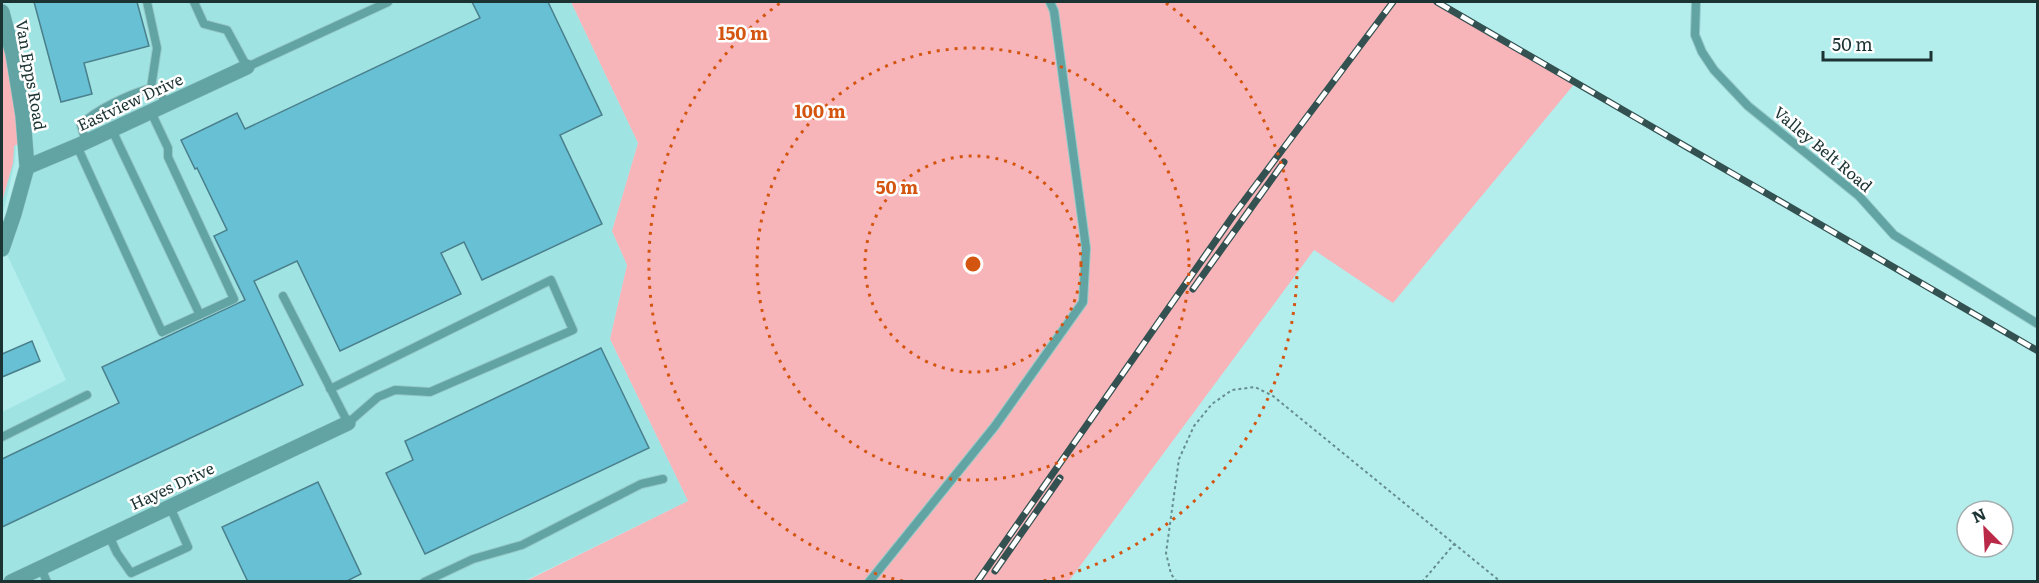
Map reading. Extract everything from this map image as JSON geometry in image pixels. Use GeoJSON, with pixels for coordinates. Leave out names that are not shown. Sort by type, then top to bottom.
{"type":"FeatureCollection","features":[{"type":"Feature","properties":{"kind":"street","name":"Van Epps Road"},"geometry":{"type":"LineString","coordinates":[[2,12],[13,54],[23,116],[27,167],[2,249]]}},
{"type":"Feature","properties":{"kind":"street","name":"Eastview Drive"},"geometry":{"type":"LineString","coordinates":[[27,167],[82,144],[247,66]]}},
{"type":"Feature","properties":{"kind":"street","name":"Hayes Drive"},"geometry":{"type":"LineString","coordinates":[[11,582],[44,574],[109,536],[348,423]]}},
{"type":"Feature","properties":{"kind":"lane"},"geometry":{"type":"LineString","coordinates":[[147,2],[157,48],[151,88]]}},
{"type":"Feature","properties":{"kind":"lane"},"geometry":{"type":"LineString","coordinates":[[194,2],[204,24],[227,30],[247,66],[388,2]]}},
{"type":"Feature","properties":{"kind":"lane"},"geometry":{"type":"LineString","coordinates":[[869,582],[994,426],[1083,302],[1086,248],[1054,11],[1050,2]]}},
{"type":"Feature","properties":{"kind":"lane","name":"Valley Belt Road"},"geometry":{"type":"LineString","coordinates":[[1696,2],[1695,35],[1702,52],[1714,70],[1748,106],[1859,196],[1894,235],[2037,324]]}},
{"type":"Feature","properties":{"kind":"lane"},"geometry":{"type":"LineString","coordinates":[[151,112],[168,148],[168,157],[234,299],[162,332],[82,144],[81,125],[90,116],[151,88],[157,89],[167,104]]}},
{"type":"Feature","properties":{"kind":"lane"},"geometry":{"type":"LineString","coordinates":[[112,130],[200,315]]}},
{"type":"Feature","properties":{"kind":"lane"},"geometry":{"type":"LineString","coordinates":[[283,296],[330,389],[348,423],[378,397],[395,390],[430,392],[573,330],[551,280],[330,389]]}},
{"type":"Feature","properties":{"kind":"lane"},"geometry":{"type":"LineString","coordinates":[[2,437],[87,395]]}},
{"type":"Feature","properties":{"kind":"lane"},"geometry":{"type":"LineString","coordinates":[[424,582],[473,560],[522,545],[641,484],[663,479]]}},
{"type":"Feature","properties":{"kind":"lane"},"geometry":{"type":"LineString","coordinates":[[109,536],[117,553],[131,573],[188,547],[170,507]]}},
{"type":"Feature","properties":{"kind":"path"},"geometry":{"type":"LineString","coordinates":[[1177,582],[1171,574],[1166,554],[1179,459],[1194,426],[1212,404],[1232,390],[1255,387],[1273,396],[1501,582]]}},
{"type":"Feature","properties":{"kind":"path"},"geometry":{"type":"LineString","coordinates":[[1422,582],[1455,543]]}},
{"type":"Feature","properties":{"kind":"shaded area"},"geometry":{"type":"Polygon","coordinates":[[[2,2],[571,2],[638,143],[612,231],[627,265],[610,339],[688,501],[524,581],[2,581],[2,412],[66,380],[3,246],[27,167],[2,2]]]}},
{"type":"Feature","properties":{"kind":"shaded area"},"geometry":{"type":"Polygon","coordinates":[[[571,2],[1437,2],[1576,82],[1393,303],[1314,250],[1069,581],[524,582],[688,501],[610,339],[627,265],[612,231],[638,143],[571,2]]]}},
{"type":"Feature","properties":{"kind":"shaded area"},"geometry":{"type":"Polygon","coordinates":[[[2,12],[25,141],[14,146],[13,163],[2,202],[2,12]]]}},
{"type":"Feature","properties":{"kind":"shaded area"},"geometry":{"type":"Polygon","coordinates":[[[16,142],[15,161],[2,218],[2,149],[16,142]]]}},
{"type":"Feature","properties":{"kind":"building"},"geometry":{"type":"Polygon","coordinates":[[[34,2],[137,2],[149,46],[84,63],[92,94],[61,102],[34,2]]]}},
{"type":"Feature","properties":{"kind":"building"},"geometry":{"type":"Polygon","coordinates":[[[472,2],[548,2],[602,115],[560,135],[602,224],[482,280],[464,242],[441,253],[461,294],[340,351],[297,261],[254,281],[303,385],[2,527],[2,459],[119,403],[102,367],[245,300],[214,236],[227,230],[181,140],[237,113],[245,129],[480,18],[472,2]]]}},
{"type":"Feature","properties":{"kind":"building"},"geometry":{"type":"Polygon","coordinates":[[[32,341],[40,361],[2,377],[2,354],[32,341]]]}},
{"type":"Feature","properties":{"kind":"building"},"geometry":{"type":"Polygon","coordinates":[[[601,348],[649,448],[425,554],[386,473],[413,460],[405,441],[601,348]]]}},
{"type":"Feature","properties":{"kind":"building"},"geometry":{"type":"Polygon","coordinates":[[[318,482],[361,574],[345,582],[248,582],[222,527],[318,482]]]}},
{"type":"Feature","properties":{"kind":"railway"},"geometry":{"type":"LineString","coordinates":[[977,582],[1235,213],[1393,2]]}},
{"type":"Feature","properties":{"kind":"railway"},"geometry":{"type":"LineString","coordinates":[[1437,2],[2038,351]]}},
{"type":"Feature","properties":{"kind":"railway"},"geometry":{"type":"LineString","coordinates":[[1193,289],[1284,162]]}},
{"type":"Feature","properties":{"kind":"railway"},"geometry":{"type":"LineString","coordinates":[[995,571],[1060,478]]}}]}
